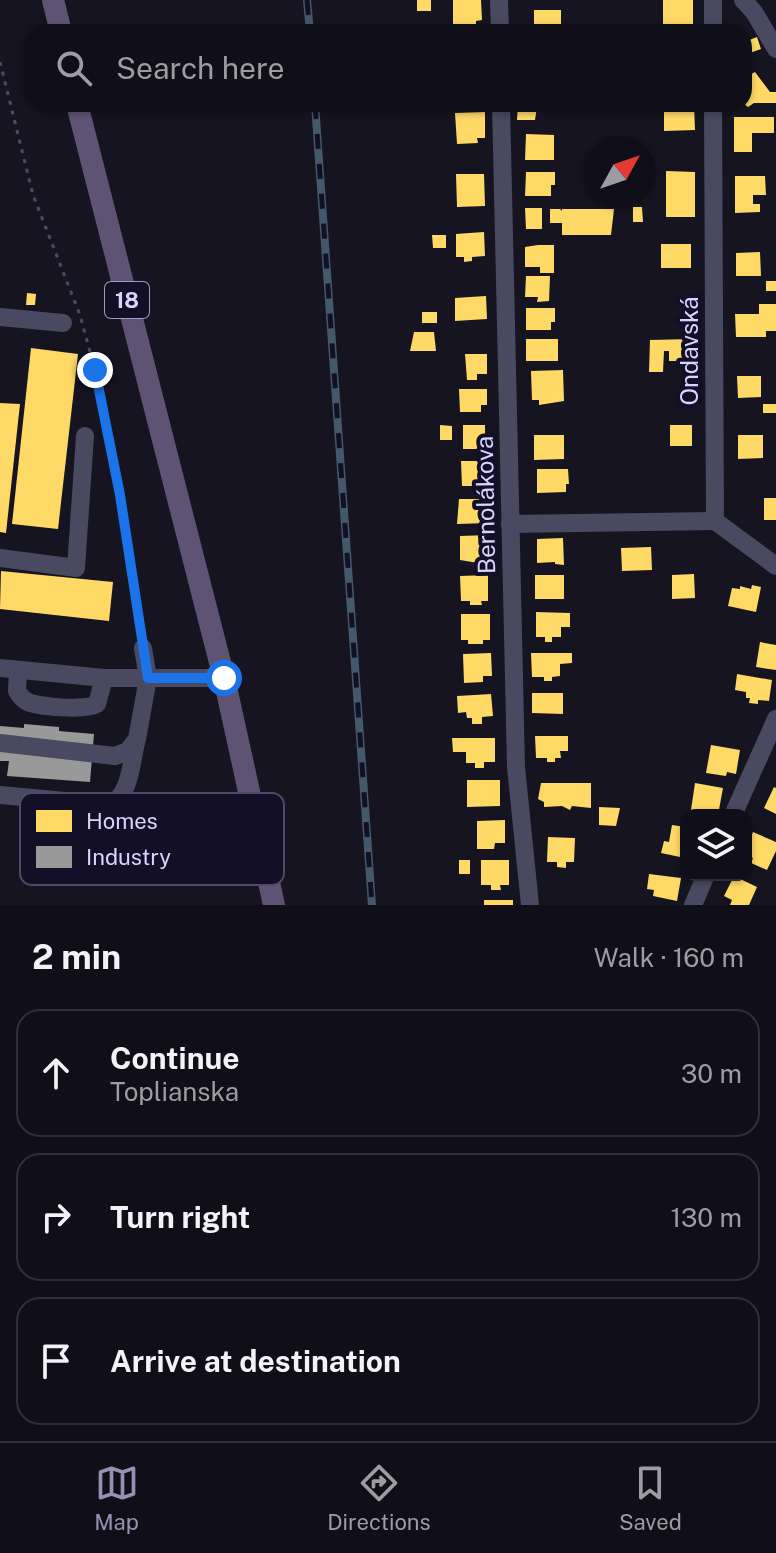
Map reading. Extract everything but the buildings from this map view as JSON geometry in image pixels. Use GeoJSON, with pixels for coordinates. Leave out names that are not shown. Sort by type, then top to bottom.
{"type":"FeatureCollection","features":[{"type":"Feature","properties":{"kind":"main road"},"geometry":{"type":"LineString","coordinates":[[53,0],[59,24]]}},
{"type":"Feature","properties":{"kind":"main road","name":"18"},"geometry":{"type":"LineString","coordinates":[[79,112],[224,678],[249,793]]}},
{"type":"Feature","properties":{"kind":"main road","name":"18"},"geometry":{"type":"LineString","coordinates":[[270,885],[274,905]]}},
{"type":"Feature","properties":{"kind":"street"},"geometry":{"type":"LineString","coordinates":[[499,0],[500,24]]}},
{"type":"Feature","properties":{"kind":"street"},"geometry":{"type":"LineString","coordinates":[[713,0],[713,24]]}},
{"type":"Feature","properties":{"kind":"street"},"geometry":{"type":"LineString","coordinates":[[743,0],[754,12],[776,49]]}},
{"type":"Feature","properties":{"kind":"street","name":"Bernolákova"},"geometry":{"type":"LineString","coordinates":[[501,112],[516,767],[530,905]]}},
{"type":"Feature","properties":{"kind":"street","name":"Ondavská"},"geometry":{"type":"LineString","coordinates":[[713,112],[715,521]]}},
{"type":"Feature","properties":{"kind":"street"},"geometry":{"type":"LineString","coordinates":[[0,317],[63,323]]}},
{"type":"Feature","properties":{"kind":"street"},"geometry":{"type":"LineString","coordinates":[[0,558],[76,568],[85,436]]}},
{"type":"Feature","properties":{"kind":"street"},"geometry":{"type":"LineString","coordinates":[[510,524],[715,521],[776,566]]}},
{"type":"Feature","properties":{"kind":"street"},"geometry":{"type":"LineString","coordinates":[[124,793],[148,678],[143,648]]}},
{"type":"Feature","properties":{"kind":"street"},"geometry":{"type":"LineString","coordinates":[[104,678],[97,704],[91,708],[78,708],[29,703],[17,691],[9,670],[104,678],[224,678]]}},
{"type":"Feature","properties":{"kind":"street"},"geometry":{"type":"LineString","coordinates":[[736,809],[776,719]]}},
{"type":"Feature","properties":{"kind":"street"},"geometry":{"type":"LineString","coordinates":[[0,743],[115,756],[128,751],[137,739]]}},
{"type":"Feature","properties":{"kind":"street"},"geometry":{"type":"LineString","coordinates":[[0,795],[20,797]]}},
{"type":"Feature","properties":{"kind":"street"},"geometry":{"type":"LineString","coordinates":[[693,905],[703,881]]}},
{"type":"Feature","properties":{"kind":"path"},"geometry":{"type":"LineString","coordinates":[[0,62],[33,195],[80,315],[95,370],[120,495],[143,648]]}},
{"type":"Feature","properties":{"kind":"railway"},"geometry":{"type":"LineString","coordinates":[[307,0],[309,24]]}},
{"type":"Feature","properties":{"kind":"railway"},"geometry":{"type":"LineString","coordinates":[[316,112],[372,905]]}},
{"type":"Feature","properties":{"kind":"route"},"geometry":{"type":"LineString","coordinates":[[95,370],[120,495],[148,678],[224,678]]}}]}
